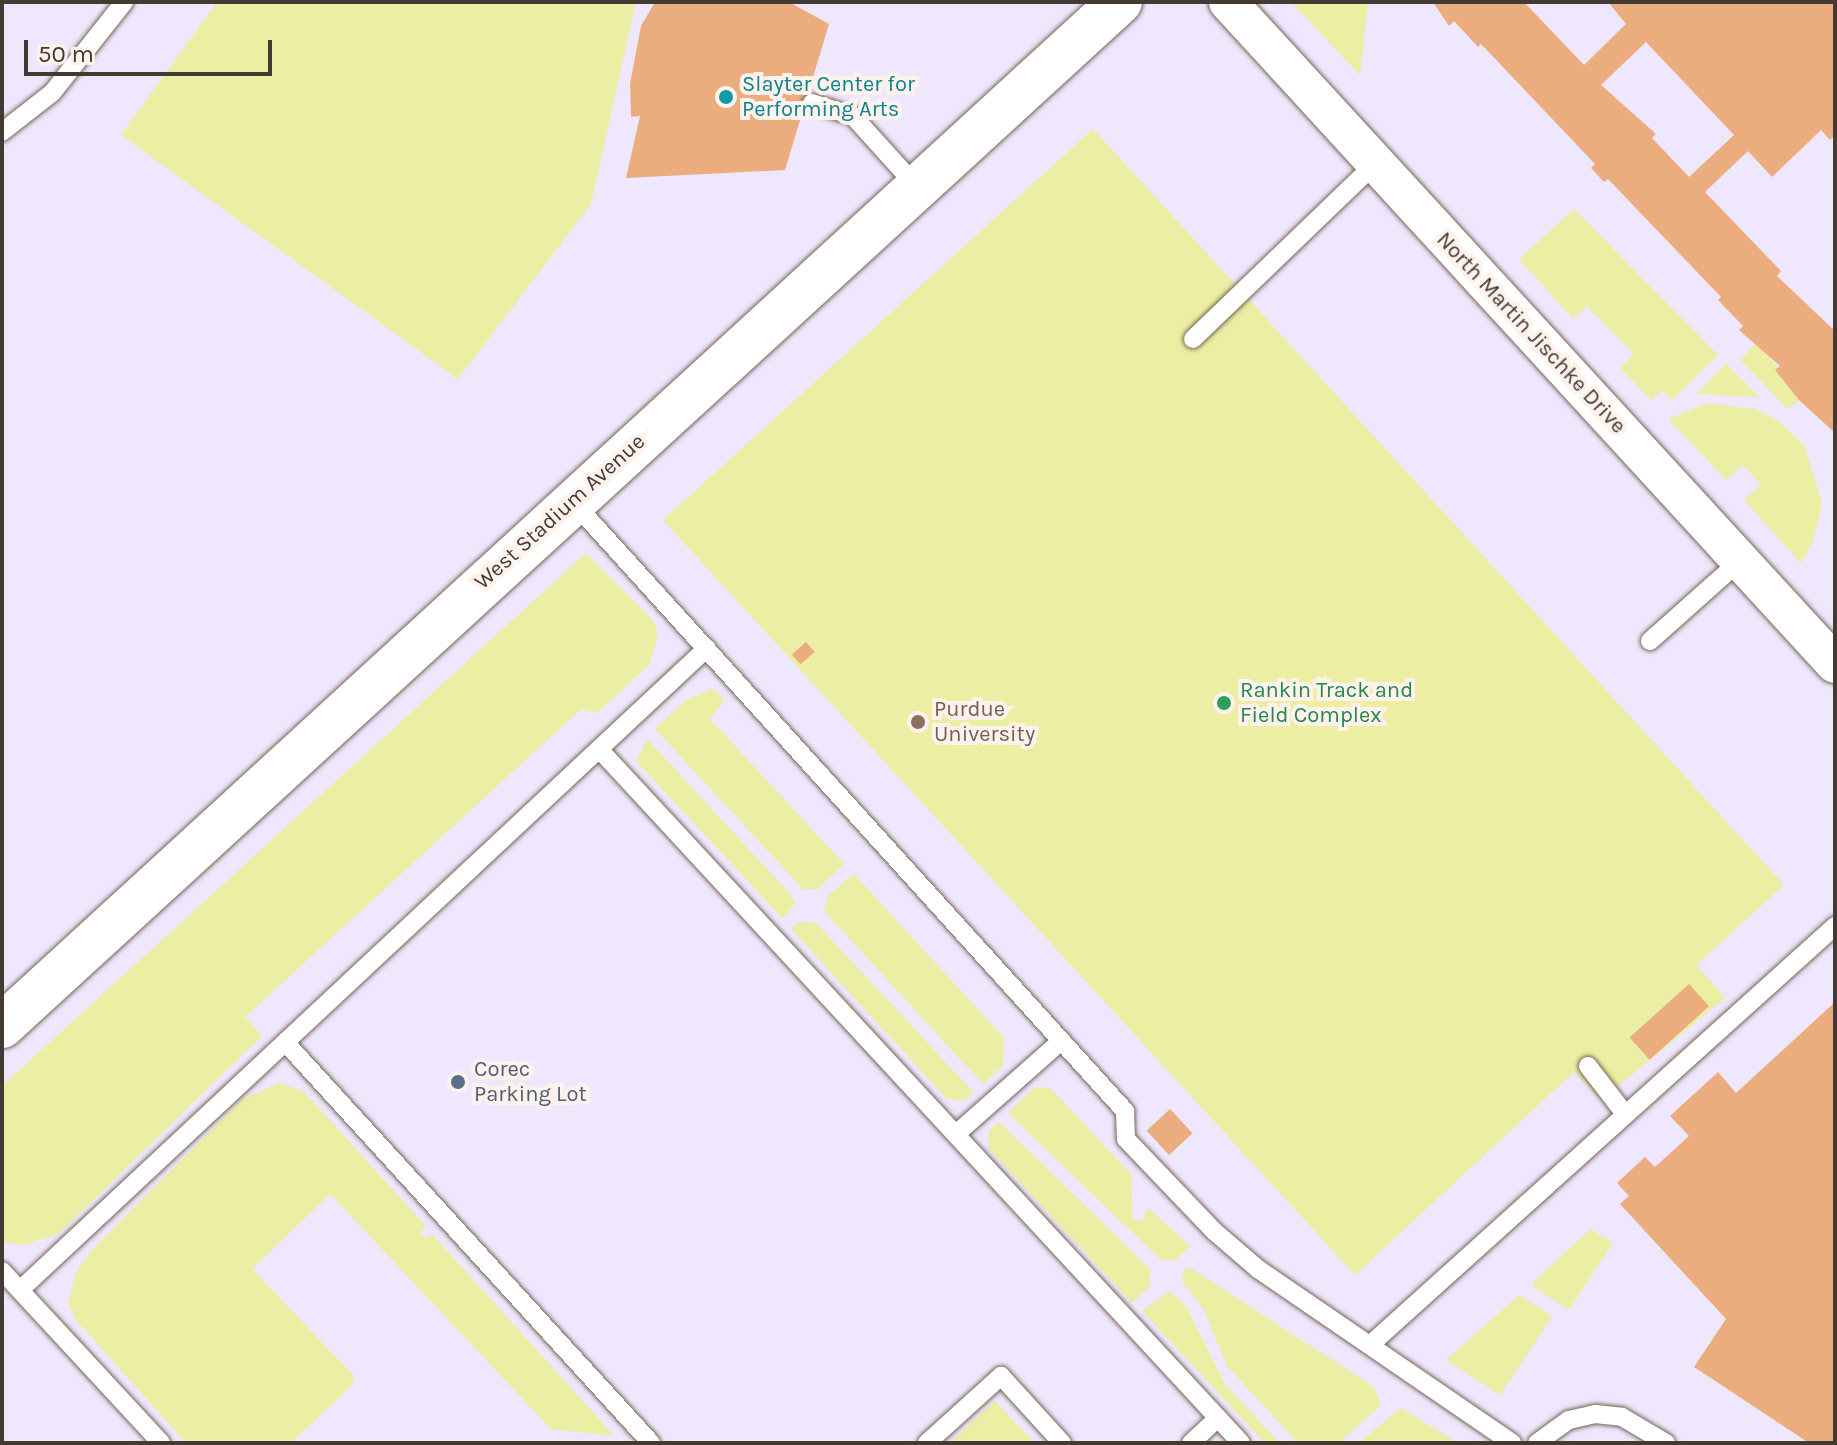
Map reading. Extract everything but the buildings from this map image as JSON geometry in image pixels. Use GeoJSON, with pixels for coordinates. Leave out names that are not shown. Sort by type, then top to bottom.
{"type":"FeatureCollection","features":[{"type":"Feature","properties":{"kind":"street","name":"West Stadium Avenue"},"geometry":{"type":"LineString","coordinates":[[2,1026],[1120,2]]}},
{"type":"Feature","properties":{"kind":"street","name":"North Martin Jischke Drive"},"geometry":{"type":"LineString","coordinates":[[1228,2],[1835,664]]}},
{"type":"Feature","properties":{"kind":"lane"},"geometry":{"type":"LineString","coordinates":[[2,132],[52,93],[124,2]]}},
{"type":"Feature","properties":{"kind":"lane"},"geometry":{"type":"LineString","coordinates":[[812,103],[853,116],[917,187]]}},
{"type":"Feature","properties":{"kind":"lane"},"geometry":{"type":"LineString","coordinates":[[1193,339],[1375,164]]}},
{"type":"Feature","properties":{"kind":"lane"},"geometry":{"type":"LineString","coordinates":[[572,501],[1125,1111],[1126,1139],[1215,1232],[1258,1269],[1512,1443]]}},
{"type":"Feature","properties":{"kind":"lane"},"geometry":{"type":"LineString","coordinates":[[1650,641],[1741,560]]}},
{"type":"Feature","properties":{"kind":"lane"},"geometry":{"type":"LineString","coordinates":[[20,1290],[707,648]]}},
{"type":"Feature","properties":{"kind":"lane"},"geometry":{"type":"LineString","coordinates":[[599,749],[1241,1443]]}},
{"type":"Feature","properties":{"kind":"lane"},"geometry":{"type":"LineString","coordinates":[[1371,1344],[1835,926]]}},
{"type":"Feature","properties":{"kind":"lane"},"geometry":{"type":"LineString","coordinates":[[956,1134],[1061,1041]]}},
{"type":"Feature","properties":{"kind":"lane"},"geometry":{"type":"LineString","coordinates":[[285,1042],[651,1443]]}},
{"type":"Feature","properties":{"kind":"lane"},"geometry":{"type":"LineString","coordinates":[[1588,1066],[1625,1114]]}},
{"type":"Feature","properties":{"kind":"lane"},"geometry":{"type":"LineString","coordinates":[[2,1271],[161,1443]]}},
{"type":"Feature","properties":{"kind":"lane"},"geometry":{"type":"LineString","coordinates":[[927,1443],[1001,1376],[1062,1443]]}},
{"type":"Feature","properties":{"kind":"lane"},"geometry":{"type":"LineString","coordinates":[[1537,1443],[1569,1420],[1595,1414],[1622,1417],[1666,1443]]}},
{"type":"Feature","properties":{"kind":"lane"},"geometry":{"type":"LineString","coordinates":[[1191,1443],[1218,1418]]}},
{"type":"Feature","properties":{"kind":"shaded area","name":"Purdue University"},"geometry":{"type":"Polygon","coordinates":[[[2,2],[1835,2],[1835,1443],[2,1443],[2,2]]]}},
{"type":"Feature","properties":{"kind":"green space"},"geometry":{"type":"Polygon","coordinates":[[[217,2],[636,2],[591,204],[458,379],[121,135],[217,2]]]}},
{"type":"Feature","properties":{"kind":"green space"},"geometry":{"type":"Polygon","coordinates":[[[1291,2],[1368,2],[1360,75],[1291,2]]]}},
{"type":"Feature","properties":{"kind":"green space","name":"Rankin Track and Field Complex"},"geometry":{"type":"Polygon","coordinates":[[[1093,129],[1784,885],[1696,965],[1725,998],[1601,1100],[1574,1072],[1355,1275],[663,520],[1093,129]]]}},
{"type":"Feature","properties":{"kind":"green space"},"geometry":{"type":"Polygon","coordinates":[[[1574,209],[1718,355],[1672,400],[1662,391],[1651,400],[1620,368],[1634,354],[1587,306],[1573,319],[1519,259],[1574,209]]]}},
{"type":"Feature","properties":{"kind":"green space"},"geometry":{"type":"Polygon","coordinates":[[[1757,342],[1802,398],[1788,409],[1740,360],[1757,342]]]}},
{"type":"Feature","properties":{"kind":"green space"},"geometry":{"type":"Polygon","coordinates":[[[1726,364],[1759,397],[1696,394],[1726,364]]]}},
{"type":"Feature","properties":{"kind":"green space"},"geometry":{"type":"Polygon","coordinates":[[[1707,403],[1754,409],[1776,419],[1804,445],[1822,503],[1813,541],[1801,563],[1744,500],[1761,485],[1743,465],[1726,480],[1668,419],[1707,403]]]}},
{"type":"Feature","properties":{"kind":"green space"},"geometry":{"type":"Polygon","coordinates":[[[586,553],[653,620],[658,636],[649,665],[597,713],[581,709],[245,1017],[262,1036],[58,1234],[23,1245],[2,1241],[2,1086],[586,553]]]}},
{"type":"Feature","properties":{"kind":"green space"},"geometry":{"type":"Polygon","coordinates":[[[714,688],[724,701],[710,719],[844,864],[818,889],[803,889],[655,729],[686,700],[714,688]]]}},
{"type":"Feature","properties":{"kind":"green space"},"geometry":{"type":"Polygon","coordinates":[[[647,739],[791,895],[795,903],[783,919],[636,761],[647,739]]]}},
{"type":"Feature","properties":{"kind":"green space"},"geometry":{"type":"Polygon","coordinates":[[[854,874],[1004,1038],[1003,1066],[983,1084],[824,911],[828,896],[854,874]]]}},
{"type":"Feature","properties":{"kind":"green space"},"geometry":{"type":"Polygon","coordinates":[[[800,922],[816,923],[974,1093],[963,1101],[947,1099],[791,929],[800,922]]]}},
{"type":"Feature","properties":{"kind":"green space"},"geometry":{"type":"Polygon","coordinates":[[[280,1083],[304,1092],[426,1226],[420,1233],[427,1239],[432,1234],[614,1436],[551,1429],[330,1194],[252,1269],[354,1376],[351,1386],[291,1443],[186,1443],[76,1320],[68,1304],[75,1275],[89,1253],[242,1099],[280,1083]]]}},
{"type":"Feature","properties":{"kind":"green space"},"geometry":{"type":"Polygon","coordinates":[[[1035,1087],[1050,1088],[1131,1174],[1133,1219],[1143,1221],[1147,1207],[1190,1246],[1176,1260],[1161,1260],[1008,1113],[1035,1087]]]}},
{"type":"Feature","properties":{"kind":"green space"},"geometry":{"type":"Polygon","coordinates":[[[999,1122],[1150,1269],[1150,1286],[1132,1303],[988,1148],[989,1130],[999,1122]]]}},
{"type":"Feature","properties":{"kind":"green space"},"geometry":{"type":"Polygon","coordinates":[[[1590,1229],[1613,1243],[1569,1310],[1531,1285],[1590,1229]]]}},
{"type":"Feature","properties":{"kind":"green space"},"geometry":{"type":"Polygon","coordinates":[[[1189,1267],[1374,1387],[1381,1405],[1339,1443],[1298,1443],[1227,1366],[1203,1308],[1183,1283],[1182,1273],[1189,1267]]]}},
{"type":"Feature","properties":{"kind":"green space"},"geometry":{"type":"Polygon","coordinates":[[[1170,1291],[1186,1306],[1225,1384],[1280,1443],[1265,1443],[1142,1311],[1170,1291]]]}},
{"type":"Feature","properties":{"kind":"green space"},"geometry":{"type":"Polygon","coordinates":[[[1519,1295],[1552,1316],[1500,1395],[1446,1360],[1519,1295]]]}},
{"type":"Feature","properties":{"kind":"green space"},"geometry":{"type":"Polygon","coordinates":[[[995,1401],[1035,1443],[949,1443],[995,1401]]]}},
{"type":"Feature","properties":{"kind":"green space"},"geometry":{"type":"Polygon","coordinates":[[[1401,1408],[1453,1440],[1455,1443],[1359,1443],[1401,1408]]]}},
{"type":"Feature","properties":{"kind":"place","name":"Slayter Center for Performing Arts"},"geometry":{"type":"Point","coordinates":[726,97]}},
{"type":"Feature","properties":{"kind":"place","name":"Rankin Track and Field Complex"},"geometry":{"type":"Point","coordinates":[1224,703]}},
{"type":"Feature","properties":{"kind":"place","name":"Purdue University"},"geometry":{"type":"Point","coordinates":[918,722]}},
{"type":"Feature","properties":{"kind":"place","name":"Corec Parking Lot"},"geometry":{"type":"Point","coordinates":[458,1082]}}]}
